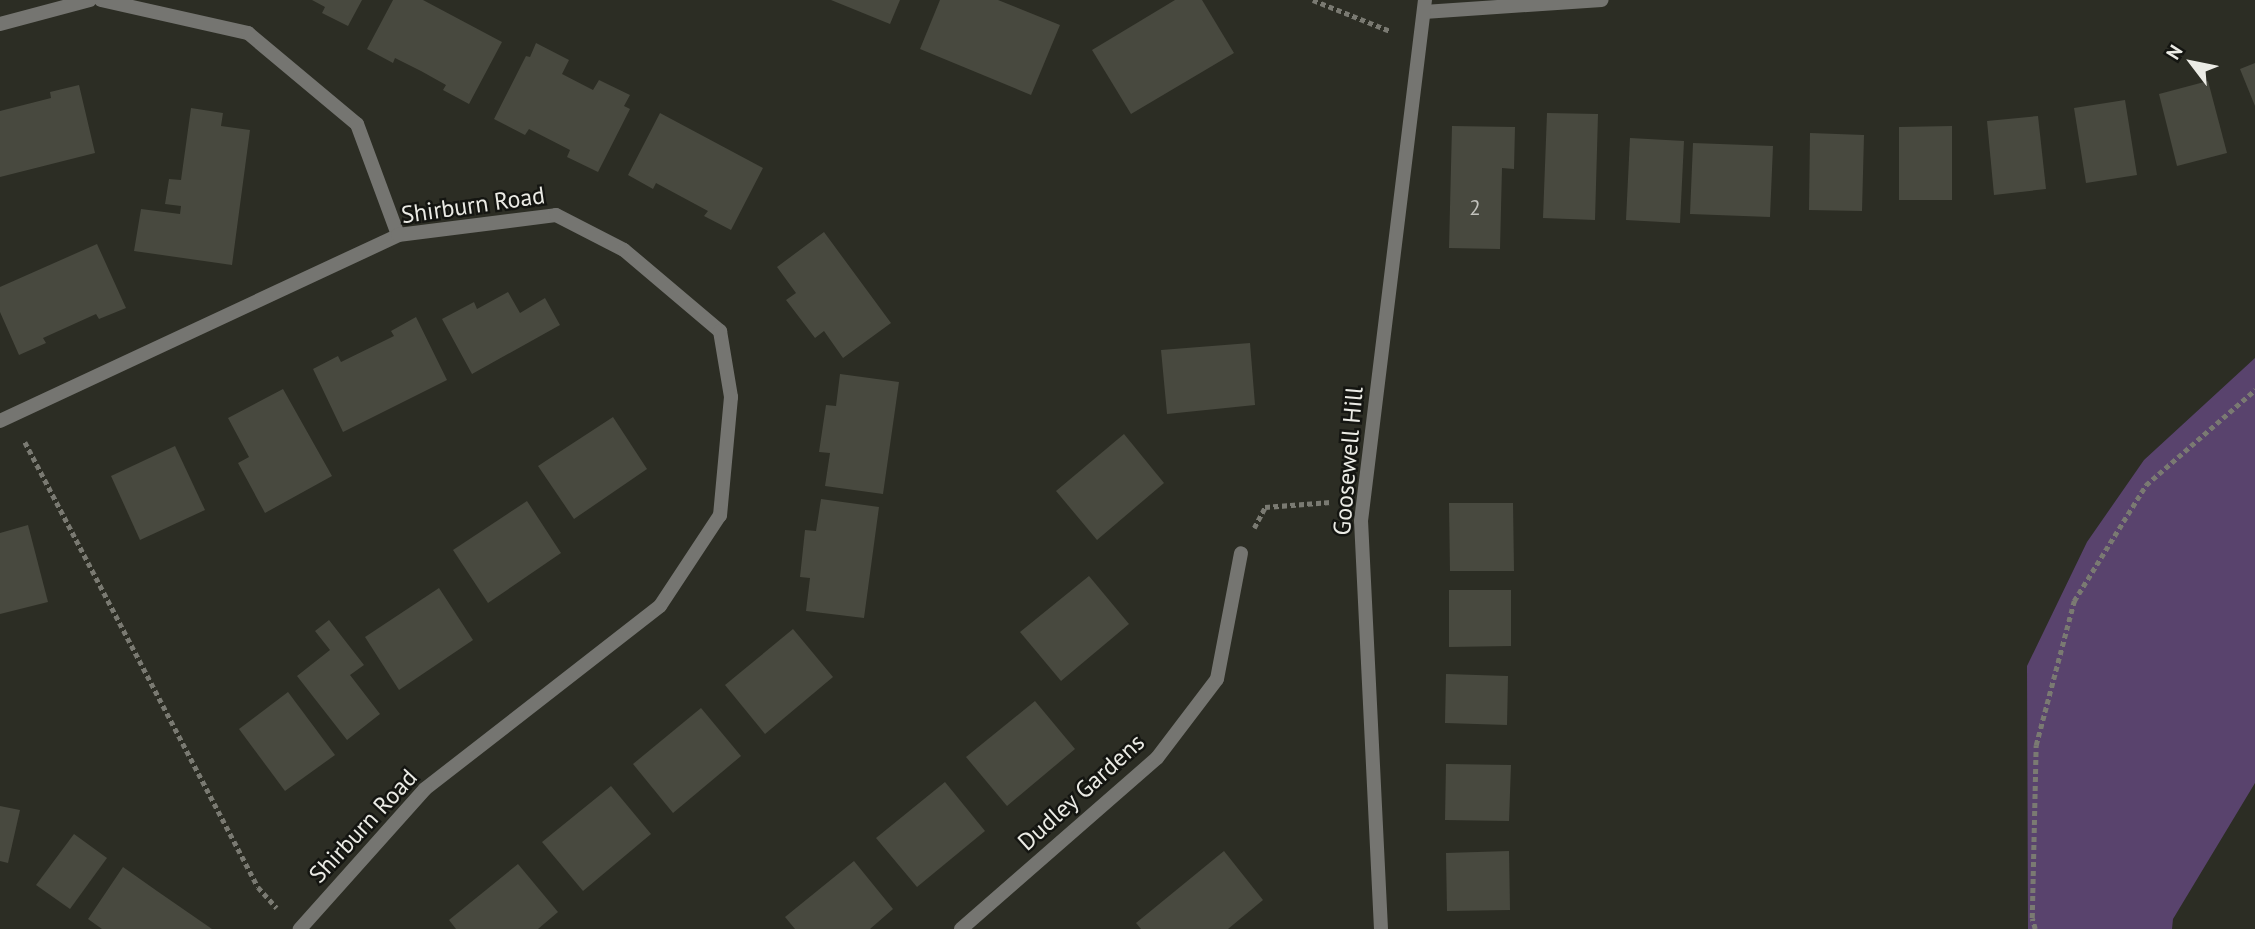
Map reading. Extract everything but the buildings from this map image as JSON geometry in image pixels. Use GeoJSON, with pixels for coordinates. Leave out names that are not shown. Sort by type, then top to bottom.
{"type":"FeatureCollection","features":[{"type":"Feature","properties":{"kind":"street"},"geometry":{"type":"LineString","coordinates":[[0,24],[90,0]]}},
{"type":"Feature","properties":{"kind":"street"},"geometry":{"type":"LineString","coordinates":[[100,0],[248,33],[357,124],[398,236]]}},
{"type":"Feature","properties":{"kind":"street"},"geometry":{"type":"LineString","coordinates":[[1424,6],[1602,0]]}},
{"type":"Feature","properties":{"kind":"street","name":"Goosewell Hill"},"geometry":{"type":"LineString","coordinates":[[1381,929],[1361,522],[1424,6]]}},
{"type":"Feature","properties":{"kind":"street","name":"Shirburn Road"},"geometry":{"type":"LineString","coordinates":[[6,419],[398,236],[556,215],[624,250],[720,331],[731,397],[720,515],[660,606],[425,789],[300,929]]}},
{"type":"Feature","properties":{"kind":"street","name":"Dudley Gardens"},"geometry":{"type":"LineString","coordinates":[[961,929],[1157,758],[1217,679],[1241,553]]}},
{"type":"Feature","properties":{"kind":"path"},"geometry":{"type":"LineString","coordinates":[[1313,0],[1421,43]]}},
{"type":"Feature","properties":{"kind":"path"},"geometry":{"type":"LineString","coordinates":[[2035,929],[2032,918],[2036,745],[2074,600],[2146,485],[2255,390]]}},
{"type":"Feature","properties":{"kind":"path"},"geometry":{"type":"LineString","coordinates":[[6,419],[258,887],[282,912]]}},
{"type":"Feature","properties":{"kind":"path"},"geometry":{"type":"LineString","coordinates":[[1241,553],[1265,507],[1363,500]]}},
{"type":"Feature","properties":{"kind":"shaded area"},"geometry":{"type":"Polygon","coordinates":[[[2255,358],[2255,783],[2173,919],[2172,929],[2028,929],[2027,666],[2087,542],[2144,460],[2255,358]]]}}]}
